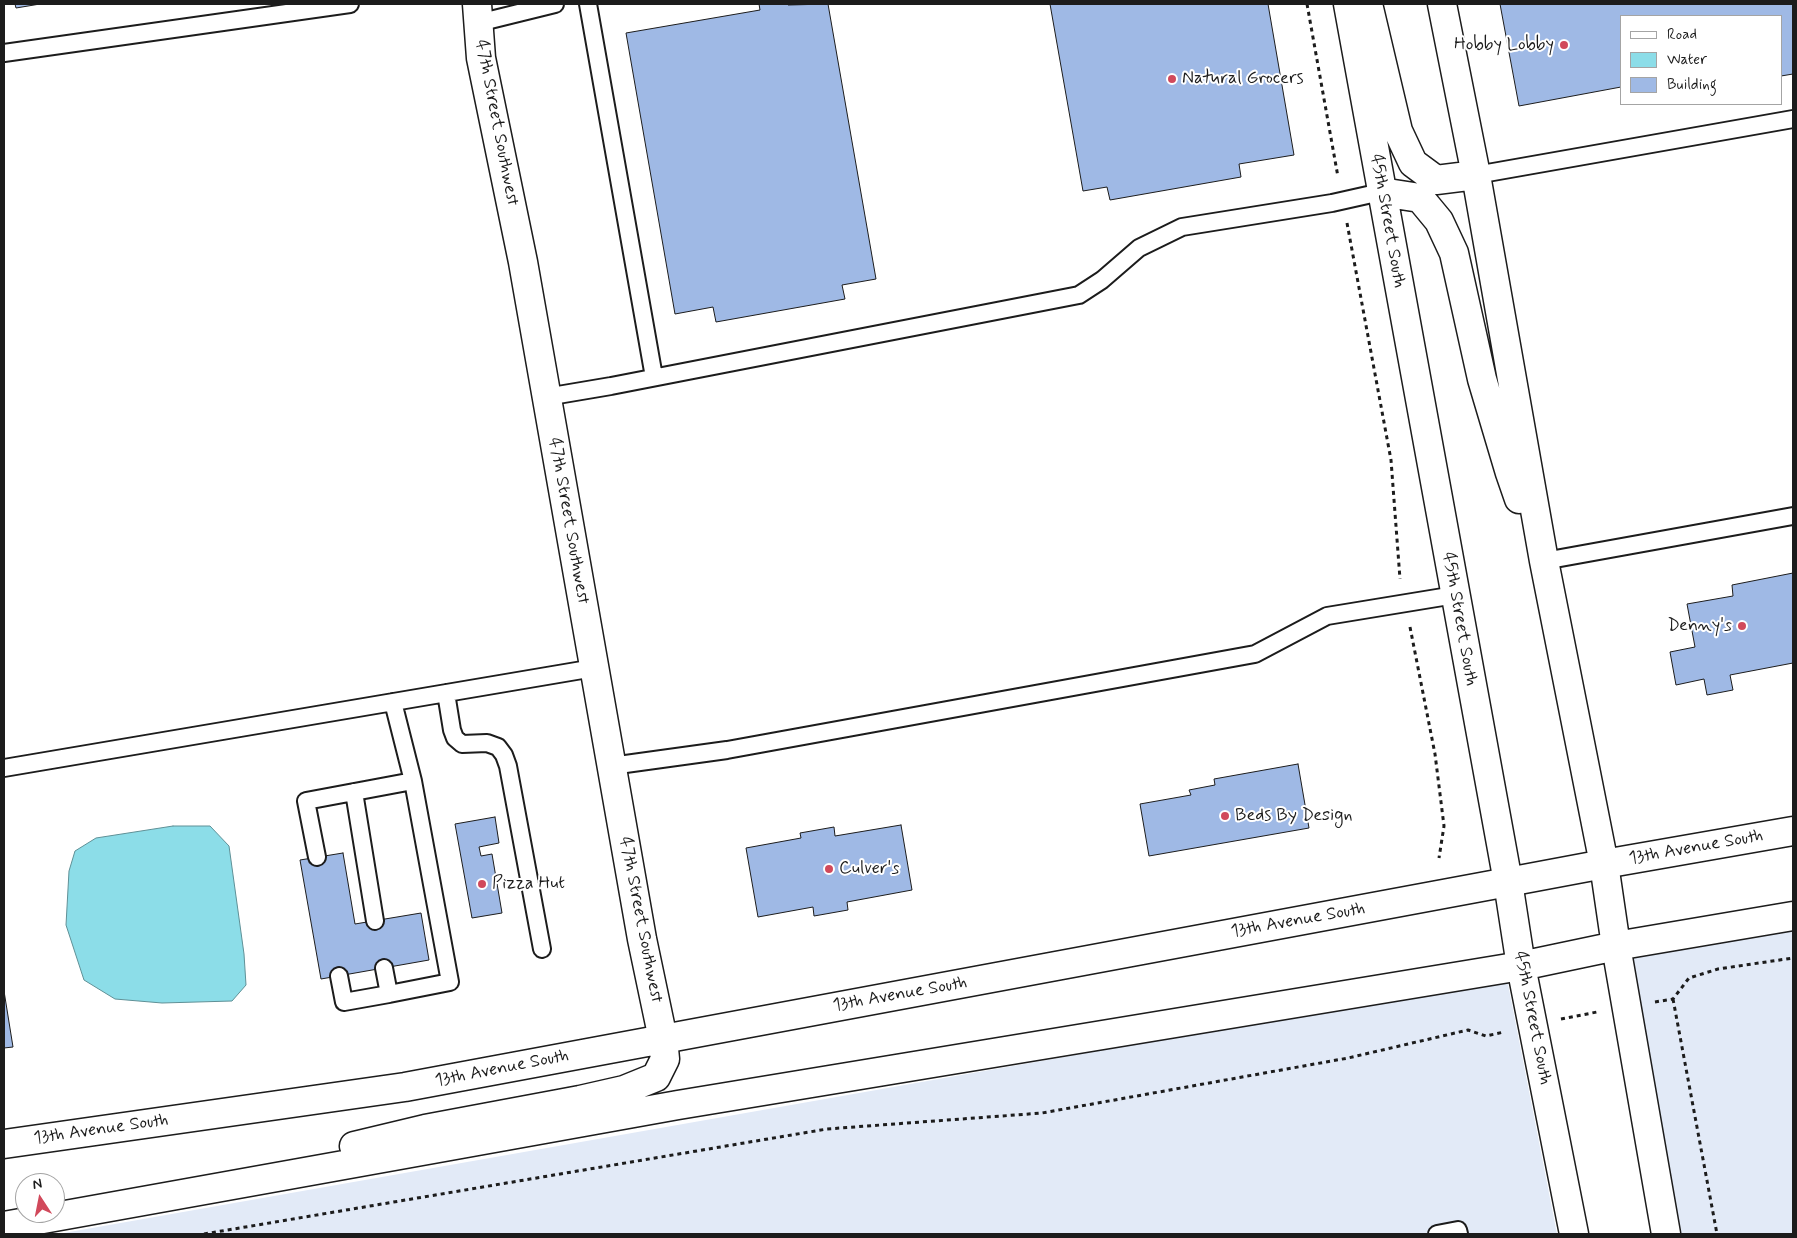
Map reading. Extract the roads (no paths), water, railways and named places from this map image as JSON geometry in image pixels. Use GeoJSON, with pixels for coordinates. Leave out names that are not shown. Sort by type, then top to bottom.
{"type":"FeatureCollection","features":[{"type":"Feature","properties":{"kind":"main road","name":"45th Street South"},"geometry":{"type":"LineString","coordinates":[[1348,4],[1508,882],[1520,966],[1574,1234]]}},
{"type":"Feature","properties":{"kind":"main road"},"geometry":{"type":"LineString","coordinates":[[1368,4],[1398,131],[1412,163],[1436,180],[1476,175]]}},
{"type":"Feature","properties":{"kind":"main road"},"geometry":{"type":"LineString","coordinates":[[1442,4],[1476,175],[1544,561],[1604,864],[1616,946],[1666,1234]]}},
{"type":"Feature","properties":{"kind":"main road","name":"47th Street Southwest"},"geometry":{"type":"LineString","coordinates":[[292,1174],[348,1147],[434,1127],[624,1090],[656,1077],[665,1059],[663,1039],[642,939],[611,766],[523,262],[480,58],[478,13]]}},
{"type":"Feature","properties":{"kind":"main road"},"geometry":{"type":"LineString","coordinates":[[1381,192],[1420,198],[1439,221],[1454,253],[1482,379],[1510,473],[1544,561]]}},
{"type":"Feature","properties":{"kind":"main road","name":"13th Avenue South"},"geometry":{"type":"LineString","coordinates":[[4,1144],[405,1087],[1604,864],[1793,831]]}},
{"type":"Feature","properties":{"kind":"main road"},"geometry":{"type":"LineString","coordinates":[[4,1226],[678,1105],[1520,966],[1616,946],[1793,916]]}},
{"type":"Feature","properties":{"kind":"lane"},"geometry":{"type":"LineString","coordinates":[[4,53],[350,4]]}},
{"type":"Feature","properties":{"kind":"lane"},"geometry":{"type":"LineString","coordinates":[[478,13],[555,4]]}},
{"type":"Feature","properties":{"kind":"lane"},"geometry":{"type":"LineString","coordinates":[[588,4],[654,377]]}},
{"type":"Feature","properties":{"kind":"lane"},"geometry":{"type":"LineString","coordinates":[[1476,175],[1793,119]]}},
{"type":"Feature","properties":{"kind":"lane"},"geometry":{"type":"LineString","coordinates":[[546,397],[1078,295],[1102,280],[1140,248],[1182,227],[1343,201],[1381,192]]}},
{"type":"Feature","properties":{"kind":"lane"},"geometry":{"type":"LineString","coordinates":[[1544,561],[1793,516]]}},
{"type":"Feature","properties":{"kind":"lane"},"geometry":{"type":"LineString","coordinates":[[611,766],[727,750],[1255,654],[1327,616],[1455,595]]}},
{"type":"Feature","properties":{"kind":"lane"},"geometry":{"type":"LineString","coordinates":[[4,768],[594,668]]}},
{"type":"Feature","properties":{"kind":"lane"},"geometry":{"type":"LineString","coordinates":[[446,693],[455,738],[462,744],[487,743],[498,747],[504,755],[508,766],[542,949]]}},
{"type":"Feature","properties":{"kind":"lane"},"geometry":{"type":"LineString","coordinates":[[339,976],[344,1002],[450,982],[413,781],[393,702]]}},
{"type":"Feature","properties":{"kind":"lane"},"geometry":{"type":"LineString","coordinates":[[317,857],[306,801],[413,781]]}},
{"type":"Feature","properties":{"kind":"lane"},"geometry":{"type":"LineString","coordinates":[[354,792],[375,921]]}},
{"type":"Feature","properties":{"kind":"lane"},"geometry":{"type":"LineString","coordinates":[[384,968],[389,994]]}},
{"type":"Feature","properties":{"kind":"lane"},"geometry":{"type":"LineString","coordinates":[[1437,1234],[1458,1230],[1459,1234]]}},
{"type":"Feature","properties":{"kind":"water"},"geometry":{"type":"Polygon","coordinates":[[[173,826],[210,826],[229,846],[244,954],[246,985],[232,1001],[162,1003],[115,999],[84,980],[66,925],[69,871],[75,851],[96,838],[173,826]]]}},
{"type":"Feature","properties":{"kind":"place","name":"Hobby Lobby"},"geometry":{"type":"Point","coordinates":[1564,45]}},
{"type":"Feature","properties":{"kind":"place","name":"Natural Grocers"},"geometry":{"type":"Point","coordinates":[1172,79]}},
{"type":"Feature","properties":{"kind":"place","name":"Denny's"},"geometry":{"type":"Point","coordinates":[1742,626]}},
{"type":"Feature","properties":{"kind":"place","name":"Beds By Design"},"geometry":{"type":"Point","coordinates":[1225,816]}},
{"type":"Feature","properties":{"kind":"place","name":"Culver's"},"geometry":{"type":"Point","coordinates":[829,869]}},
{"type":"Feature","properties":{"kind":"place","name":"Pizza Hut"},"geometry":{"type":"Point","coordinates":[482,884]}}]}
